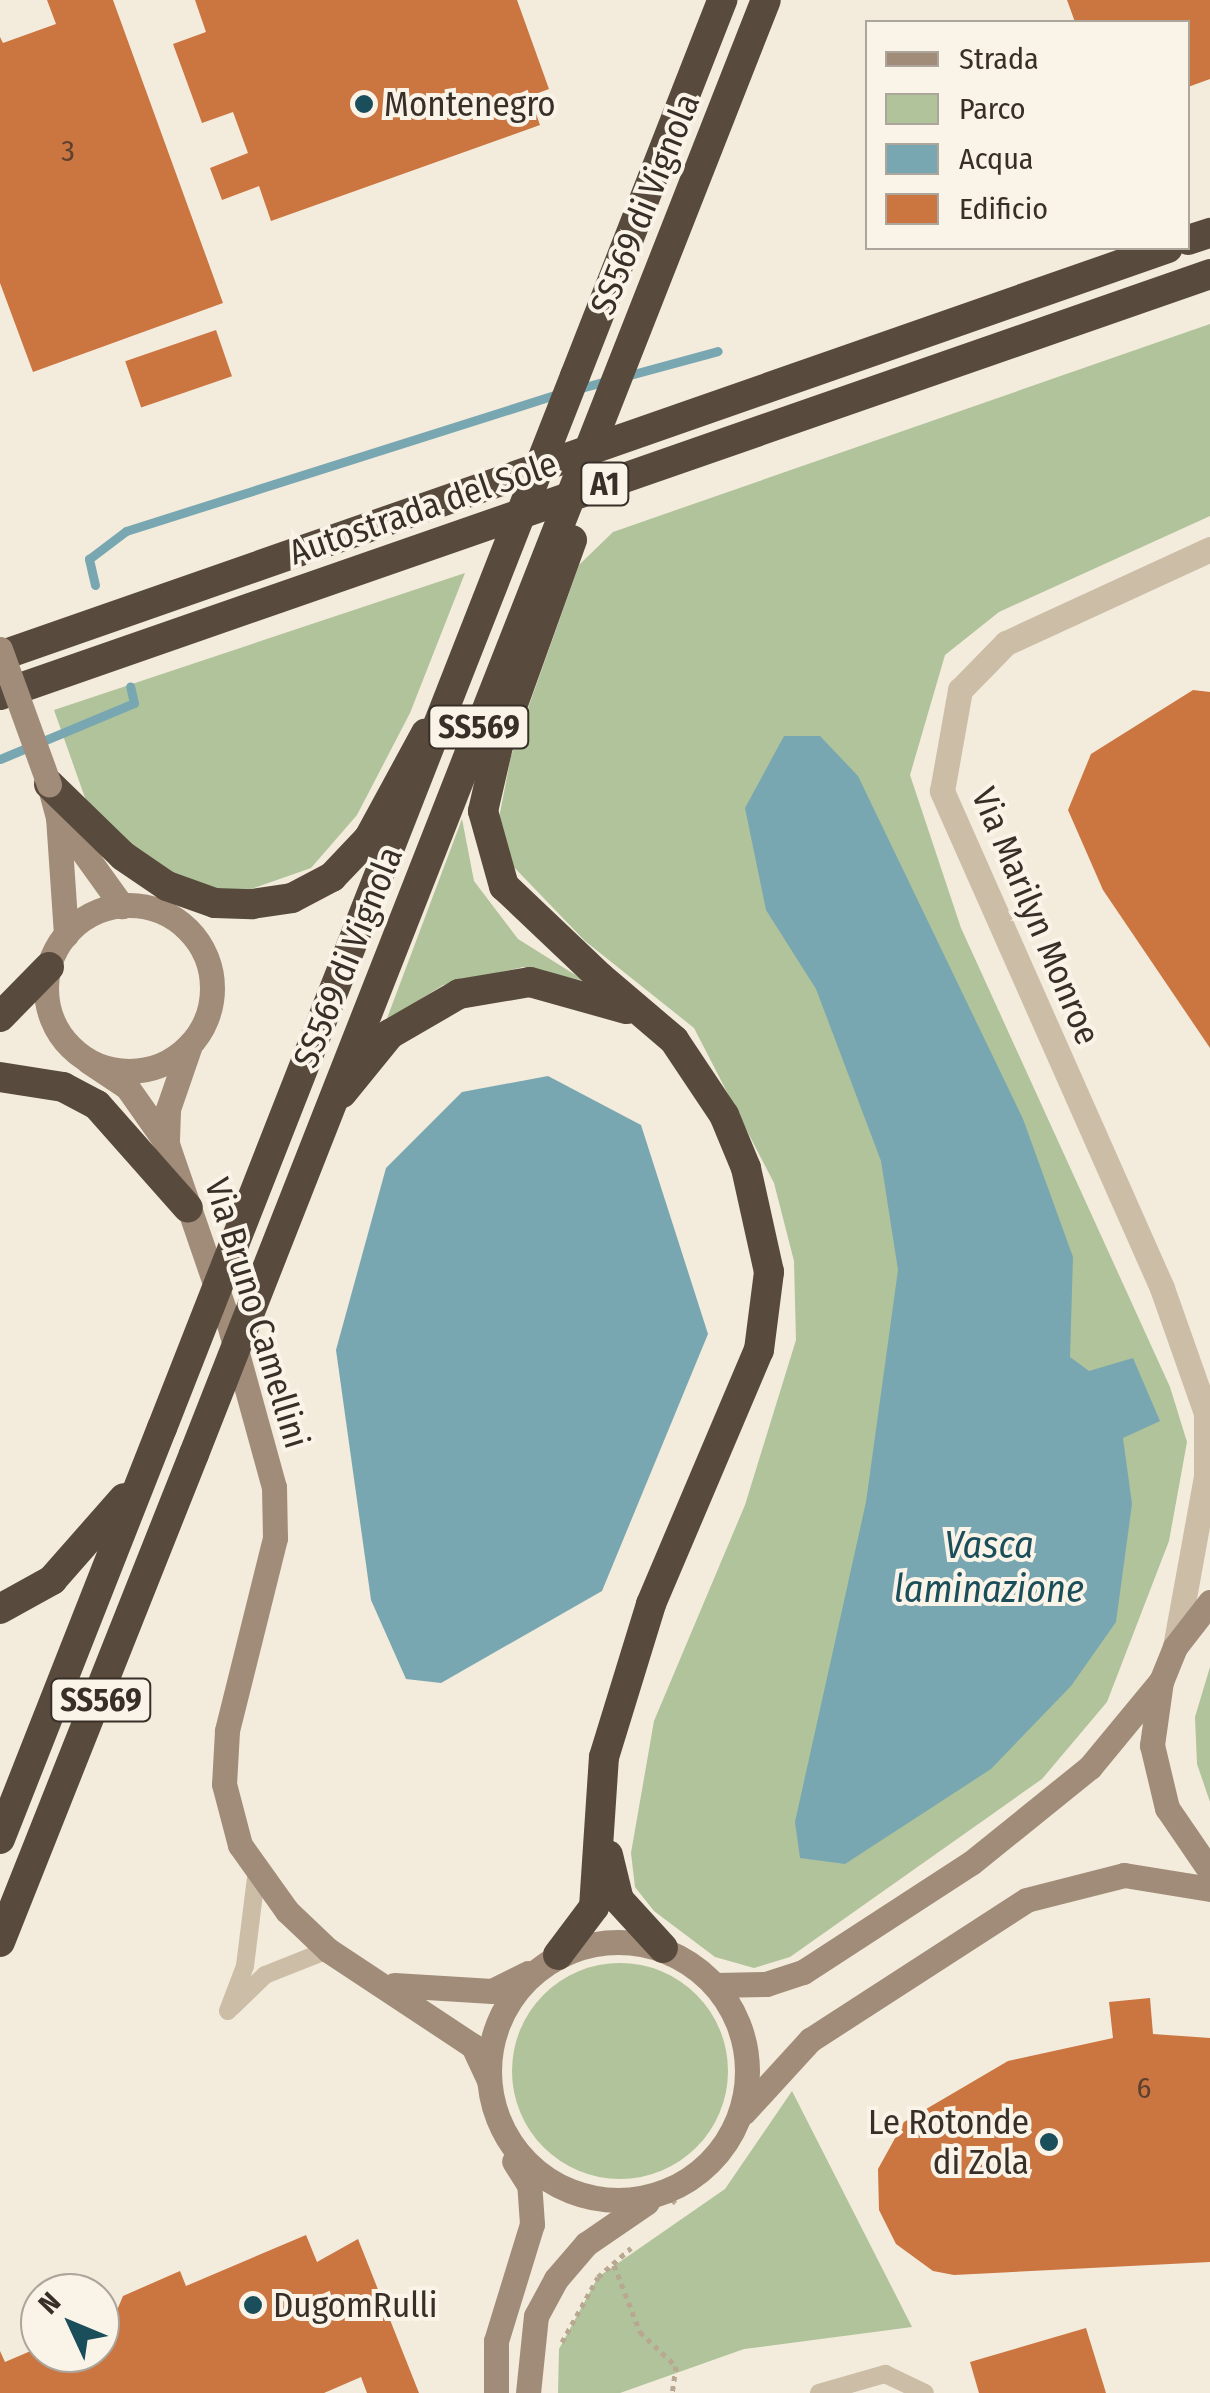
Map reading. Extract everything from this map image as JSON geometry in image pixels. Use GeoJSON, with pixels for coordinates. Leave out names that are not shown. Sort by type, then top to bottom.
{"type":"FeatureCollection","features":[{"type":"Feature","properties":{"kind":"highway","name":"SS569 di Vignola"},"geometry":{"type":"LineString","coordinates":[[0,1839],[722,0]]}},
{"type":"Feature","properties":{"kind":"highway","name":"SS569 di Vignola"},"geometry":{"type":"LineString","coordinates":[[0,1942],[766,0]]}},
{"type":"Feature","properties":{"kind":"highway","name":"Autostrada del Sole"},"geometry":{"type":"LineString","coordinates":[[0,653],[1162,250]]}},
{"type":"Feature","properties":{"kind":"highway","name":"Autostrada del Sole"},"geometry":{"type":"LineString","coordinates":[[0,695],[1210,274]]}},
{"type":"Feature","properties":{"kind":"highway"},"geometry":{"type":"LineString","coordinates":[[552,1959],[594,1907],[604,1837],[604,1757],[650,1604],[759,1350],[769,1272],[746,1168],[696,1067],[504,886],[482,812],[628,349]]}},
{"type":"Feature","properties":{"kind":"highway"},"geometry":{"type":"LineString","coordinates":[[48,784],[123,856],[168,886],[215,903],[292,898],[332,877],[370,838],[449,696]]}},
{"type":"Feature","properties":{"kind":"highway"},"geometry":{"type":"LineString","coordinates":[[0,1016],[49,966]]}},
{"type":"Feature","properties":{"kind":"highway"},"geometry":{"type":"LineString","coordinates":[[312,1149],[367,1057],[421,1010],[459,994],[530,982],[642,1014]]}},
{"type":"Feature","properties":{"kind":"highway"},"geometry":{"type":"LineString","coordinates":[[0,1077],[63,1087],[97,1105],[188,1208]]}},
{"type":"Feature","properties":{"kind":"highway"},"geometry":{"type":"LineString","coordinates":[[0,1609],[52,1580],[149,1462]]}},
{"type":"Feature","properties":{"kind":"highway"},"geometry":{"type":"LineString","coordinates":[[604,1837],[619,1900],[663,1948]]}},
{"type":"Feature","properties":{"kind":"street","name":"Via Marilyn Monroe"},"geometry":{"type":"LineString","coordinates":[[1174,1648],[1206,1476],[1206,1413],[1175,1320],[942,791],[960,690],[1006,643],[1210,549]]}},
{"type":"Feature","properties":{"kind":"street"},"geometry":{"type":"LineString","coordinates":[[0,653],[58,817],[66,935]]}},
{"type":"Feature","properties":{"kind":"street"},"geometry":{"type":"LineString","coordinates":[[58,817],[122,906]]}},
{"type":"Feature","properties":{"kind":"street"},"geometry":{"type":"LineString","coordinates":[[122,906],[174,920],[208,962],[210,1006],[190,1044],[168,1110],[168,1144],[128,1087],[88,1061],[52,1020],[49,966],[66,935],[91,915],[122,906]]}},
{"type":"Feature","properties":{"kind":"street"},"geometry":{"type":"LineString","coordinates":[[88,1061],[130,1072],[153,1068],[190,1044]]}},
{"type":"Feature","properties":{"kind":"street","name":"Via Bruno Camellini"},"geometry":{"type":"LineString","coordinates":[[168,1144],[274,1487],[275,1538],[227,1732],[224,1784],[240,1845],[328,1950],[473,2046],[490,2081]]}},
{"type":"Feature","properties":{"kind":"street","name":"Via Marilyn Monroe"},"geometry":{"type":"LineString","coordinates":[[1175,1320],[1210,1382]]}},
{"type":"Feature","properties":{"kind":"street"},"geometry":{"type":"LineString","coordinates":[[1210,1602],[1174,1648],[1154,1712],[1157,1777],[1182,1837],[1210,1871]]}},
{"type":"Feature","properties":{"kind":"street"},"geometry":{"type":"LineString","coordinates":[[715,1985],[766,1984],[803,1972],[971,1863],[1090,1767],[1161,1681]]}},
{"type":"Feature","properties":{"kind":"street"},"geometry":{"type":"LineString","coordinates":[[528,2393],[536,2316],[556,2279],[586,2244],[663,2204],[696,2175],[738,2120],[810,2040],[1026,1900],[1124,1876],[1210,1889]]}},
{"type":"Feature","properties":{"kind":"street","name":"Via Bruno Camellini"},"geometry":{"type":"LineString","coordinates":[[371,1980],[429,1992],[492,1992],[552,1959],[602,1944],[663,1948]]}},
{"type":"Feature","properties":{"kind":"street"},"geometry":{"type":"LineString","coordinates":[[663,1948],[715,1985],[746,2049],[738,2120]]}},
{"type":"Feature","properties":{"kind":"street"},"geometry":{"type":"LineString","coordinates":[[496,2393],[496,2341],[532,2224],[529,2186],[502,2143],[490,2081],[500,2020],[552,1959]]}},
{"type":"Feature","properties":{"kind":"street"},"geometry":{"type":"LineString","coordinates":[[498,2119],[514,2149],[567,2190],[663,2204]]}},
{"type":"Feature","properties":{"kind":"lane"},"geometry":{"type":"LineString","coordinates":[[257,1869],[246,1966],[228,2011],[265,1975],[328,1950]]}},
{"type":"Feature","properties":{"kind":"lane"},"geometry":{"type":"LineString","coordinates":[[819,2393],[884,2374],[925,2393]]}},
{"type":"Feature","properties":{"kind":"path"},"geometry":{"type":"LineString","coordinates":[[663,2204],[696,2175]]}},
{"type":"Feature","properties":{"kind":"path"},"geometry":{"type":"LineString","coordinates":[[559,2349],[575,2309],[614,2263],[636,2244]]}},
{"type":"Feature","properties":{"kind":"path"},"geometry":{"type":"LineString","coordinates":[[614,2263],[640,2332],[676,2366],[672,2393]]}},
{"type":"Feature","properties":{"kind":"green space"},"geometry":{"type":"Polygon","coordinates":[[[1210,324],[1210,516],[999,612],[945,655],[910,775],[961,928],[1170,1387],[1187,1442],[1169,1541],[1107,1702],[1042,1779],[790,1957],[754,1968],[715,1957],[654,1911],[635,1887],[631,1853],[654,1721],[745,1505],[796,1340],[794,1261],[774,1183],[694,1028],[585,941],[510,863],[499,818],[511,756],[579,565],[613,532],[1210,324]]]}},
{"type":"Feature","properties":{"kind":"green space"},"geometry":{"type":"Polygon","coordinates":[[[465,573],[410,713],[357,815],[311,868],[248,890],[199,891],[128,849],[90,812],[54,710],[465,573]]]}},
{"type":"Feature","properties":{"kind":"green space"},"geometry":{"type":"Polygon","coordinates":[[[462,819],[474,881],[518,939],[585,981],[523,967],[443,985],[386,1021],[462,819]]]}},
{"type":"Feature","properties":{"kind":"green space"},"geometry":{"type":"Polygon","coordinates":[[[1210,1667],[1210,1802],[1197,1764],[1195,1717],[1210,1667]]]}},
{"type":"Feature","properties":{"kind":"green space"},"geometry":{"type":"Polygon","coordinates":[[[620,1963],[661,1972],[696,1995],[719,2030],[728,2071],[719,2112],[696,2147],[661,2170],[620,2179],[579,2170],[544,2147],[521,2112],[512,2071],[521,2030],[544,1995],[579,1972],[620,1963]]]}},
{"type":"Feature","properties":{"kind":"green space"},"geometry":{"type":"Polygon","coordinates":[[[792,2091],[912,2327],[744,2349],[620,2393],[558,2393],[559,2349],[598,2277],[725,2189],[792,2091]]]}},
{"type":"Feature","properties":{"kind":"water","name":"Vasca laminazione"},"geometry":{"type":"Polygon","coordinates":[[[784,736],[820,736],[858,776],[1023,1119],[1073,1257],[1070,1357],[1089,1371],[1133,1358],[1160,1421],[1123,1438],[1132,1504],[1116,1622],[1071,1686],[991,1769],[845,1864],[800,1858],[795,1822],[866,1502],[898,1270],[881,1161],[816,989],[766,910],[745,808],[784,736]]]}},
{"type":"Feature","properties":{"kind":"water"},"geometry":{"type":"Polygon","coordinates":[[[548,1076],[641,1125],[708,1334],[602,1591],[441,1683],[406,1679],[371,1600],[336,1350],[386,1168],[462,1092],[548,1076]]]}},
{"type":"Feature","properties":{"kind":"building"},"geometry":{"type":"Polygon","coordinates":[[[47,0],[113,0],[223,303],[33,372],[0,283],[0,37],[3,43],[56,24],[47,0]]]}},
{"type":"Feature","properties":{"kind":"building","name":"Montenegro"},"geometry":{"type":"Polygon","coordinates":[[[195,0],[517,0],[549,89],[530,96],[540,125],[271,221],[259,186],[222,200],[210,168],[248,153],[233,112],[202,123],[173,44],[206,32],[195,0]]]}},
{"type":"Feature","properties":{"kind":"building"},"geometry":{"type":"Polygon","coordinates":[[[1067,0],[1210,0],[1210,79],[1190,86],[1190,20],[1074,20],[1067,0]]]}},
{"type":"Feature","properties":{"kind":"building"},"geometry":{"type":"Polygon","coordinates":[[[216,330],[232,376],[141,408],[125,361],[216,330]]]}},
{"type":"Feature","properties":{"kind":"building"},"geometry":{"type":"Polygon","coordinates":[[[1193,690],[1210,692],[1210,1048],[1103,890],[1068,810],[1091,754],[1193,690]]]}},
{"type":"Feature","properties":{"kind":"building","name":"Le Rotonde di Zola"},"geometry":{"type":"Polygon","coordinates":[[[1150,1998],[1153,2034],[1210,2038],[1210,2262],[954,2275],[933,2271],[896,2244],[879,2210],[878,2169],[904,2122],[1008,2061],[1113,2038],[1109,2002],[1150,1998]]]}},
{"type":"Feature","properties":{"kind":"building","name":"DugomRulli"},"geometry":{"type":"Polygon","coordinates":[[[306,2235],[317,2262],[358,2239],[419,2393],[367,2393],[361,2377],[324,2393],[0,2393],[0,2351],[5,2362],[20,2356],[20,2373],[120,2373],[123,2296],[180,2271],[186,2286],[306,2235]]]}},
{"type":"Feature","properties":{"kind":"building"},"geometry":{"type":"Polygon","coordinates":[[[1086,2328],[1106,2393],[979,2393],[970,2362],[1086,2328]]]}},
{"type":"Feature","properties":{"kind":"waterway"},"geometry":{"type":"LineString","coordinates":[[626,376],[718,351]]}},
{"type":"Feature","properties":{"kind":"waterway"},"geometry":{"type":"LineString","coordinates":[[577,389],[611,380]]}},
{"type":"Feature","properties":{"kind":"waterway"},"geometry":{"type":"LineString","coordinates":[[95,585],[89,559],[126,531],[562,393]]}},
{"type":"Feature","properties":{"kind":"waterway"},"geometry":{"type":"LineString","coordinates":[[0,759],[134,703],[130,686]]}},
{"type":"Feature","properties":{"kind":"place","name":"Montenegro"},"geometry":{"type":"Point","coordinates":[364,104]}},
{"type":"Feature","properties":{"kind":"place","name":"Le Rotonde di Zola"},"geometry":{"type":"Point","coordinates":[1049,2142]}},
{"type":"Feature","properties":{"kind":"place","name":"DugomRulli"},"geometry":{"type":"Point","coordinates":[253,2305]}}]}
